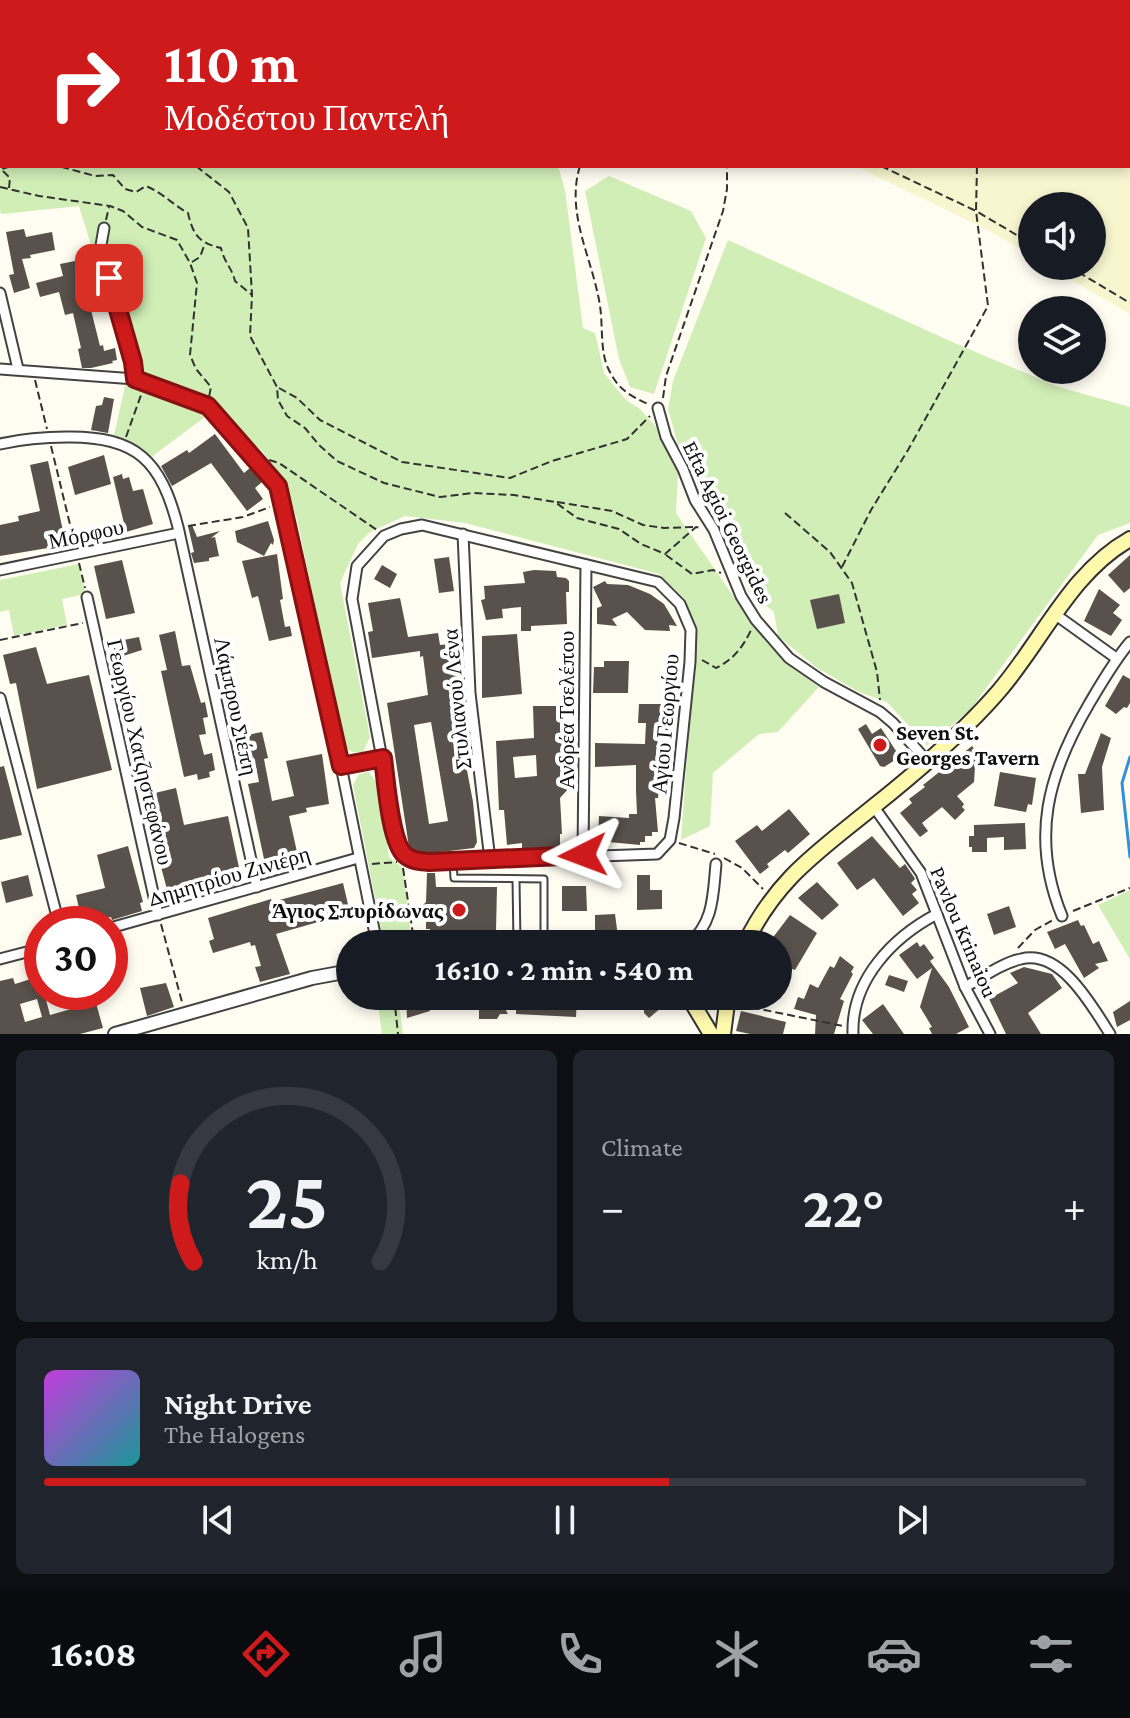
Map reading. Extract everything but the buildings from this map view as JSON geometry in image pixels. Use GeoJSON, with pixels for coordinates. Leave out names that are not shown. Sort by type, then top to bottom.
{"type":"FeatureCollection","features":[{"type":"Feature","properties":{"kind":"main road"},"geometry":{"type":"LineString","coordinates":[[752,930],[762,912],[793,873],[927,761],[999,692],[1095,563],[1130,539]]}},
{"type":"Feature","properties":{"kind":"main road"},"geometry":{"type":"LineString","coordinates":[[697,1010],[711,1034]]}},
{"type":"Feature","properties":{"kind":"main road"},"geometry":{"type":"LineString","coordinates":[[723,1034],[726,1010]]}},
{"type":"Feature","properties":{"kind":"street"},"geometry":{"type":"LineString","coordinates":[[104,228],[100,251],[133,362],[135,379]]}},
{"type":"Feature","properties":{"kind":"street"},"geometry":{"type":"LineString","coordinates":[[0,293],[18,369]]}},
{"type":"Feature","properties":{"kind":"street"},"geometry":{"type":"LineString","coordinates":[[0,369],[135,379],[208,406],[278,486],[341,766],[374,930]]}},
{"type":"Feature","properties":{"kind":"street","name":"Efta Agioi Georgides"},"geometry":{"type":"LineString","coordinates":[[658,408],[666,437],[695,500],[714,530],[734,579],[756,620],[789,658],[824,682],[880,712],[927,761]]}},
{"type":"Feature","properties":{"kind":"street"},"geometry":{"type":"LineString","coordinates":[[0,444],[48,437],[110,439],[124,444]]}},
{"type":"Feature","properties":{"kind":"street","name":"Λάμπρου Σιέπη"},"geometry":{"type":"LineString","coordinates":[[124,444],[146,460],[161,478],[179,530],[257,887]]}},
{"type":"Feature","properties":{"kind":"street","name":"Αγίου Γεωργίου"},"geometry":{"type":"LineString","coordinates":[[384,536],[422,525],[463,534],[658,582],[680,604],[691,630],[679,788],[670,840],[657,854],[650,856],[583,855]]}},
{"type":"Feature","properties":{"kind":"street","name":"Μόρφου"},"geometry":{"type":"LineString","coordinates":[[0,570],[179,530]]}},
{"type":"Feature","properties":{"kind":"street","name":"Στυλιανού Λένα"},"geometry":{"type":"LineString","coordinates":[[463,534],[470,693],[490,860]]}},
{"type":"Feature","properties":{"kind":"street"},"geometry":{"type":"LineString","coordinates":[[384,536],[357,566],[352,599],[399,849],[412,860],[583,855]]}},
{"type":"Feature","properties":{"kind":"street","name":"Ανδρέα Τσελέπου"},"geometry":{"type":"LineString","coordinates":[[583,855],[586,565]]}},
{"type":"Feature","properties":{"kind":"street","name":"Γεωργίου Χατζηστεφάνου"},"geometry":{"type":"LineString","coordinates":[[87,597],[158,915]]}},
{"type":"Feature","properties":{"kind":"street"},"geometry":{"type":"LineString","coordinates":[[1056,615],[1116,658]]}},
{"type":"Feature","properties":{"kind":"street"},"geometry":{"type":"LineString","coordinates":[[1062,916],[1054,895],[1045,848],[1055,772],[1067,741],[1116,658],[1130,642]]}},
{"type":"Feature","properties":{"kind":"street"},"geometry":{"type":"LineString","coordinates":[[0,698],[54,906]]}},
{"type":"Feature","properties":{"kind":"street"},"geometry":{"type":"LineString","coordinates":[[341,766],[383,758]]}},
{"type":"Feature","properties":{"kind":"street","name":"Pavlou Krinaiou"},"geometry":{"type":"LineString","coordinates":[[874,807],[921,873],[965,987],[990,1034]]}},
{"type":"Feature","properties":{"kind":"street","name":"Δημητρίου Ζινιέρη"},"geometry":{"type":"LineString","coordinates":[[128,923],[359,862]]}},
{"type":"Feature","properties":{"kind":"street"},"geometry":{"type":"LineString","coordinates":[[701,930],[711,915],[716,864]]}},
{"type":"Feature","properties":{"kind":"street"},"geometry":{"type":"LineString","coordinates":[[853,1031],[861,993],[877,964],[910,928],[937,914]]}},
{"type":"Feature","properties":{"kind":"street"},"geometry":{"type":"LineString","coordinates":[[0,959],[24,953]]}},
{"type":"Feature","properties":{"kind":"street"},"geometry":{"type":"LineString","coordinates":[[965,987],[1014,961],[1034,957],[1053,964],[1082,994],[1110,1034]]}},
{"type":"Feature","properties":{"kind":"street"},"geometry":{"type":"LineString","coordinates":[[115,1034],[185,1012],[336,974]]}},
{"type":"Feature","properties":{"kind":"lane"},"geometry":{"type":"LineString","coordinates":[[453,861],[454,878],[544,879],[544,930]]}},
{"type":"Feature","properties":{"kind":"lane"},"geometry":{"type":"LineString","coordinates":[[516,879],[517,930]]}},
{"type":"Feature","properties":{"kind":"path"},"geometry":{"type":"LineString","coordinates":[[5,168],[1,169],[10,178],[8,189]]}},
{"type":"Feature","properties":{"kind":"path"},"geometry":{"type":"LineString","coordinates":[[66,168],[95,176],[113,175],[125,189],[136,192],[146,186],[157,191],[188,213],[191,228],[205,245],[221,248],[223,262],[233,270],[235,281],[252,295]]}},
{"type":"Feature","properties":{"kind":"path"},"geometry":{"type":"LineString","coordinates":[[199,168],[229,192],[248,228],[252,295],[250,336],[277,387],[278,400],[287,416],[305,428],[337,461],[384,483],[440,497],[473,493],[514,495],[612,511],[643,525],[714,530]]}},
{"type":"Feature","properties":{"kind":"path"},"geometry":{"type":"LineString","coordinates":[[579,168],[575,183],[580,236],[600,303],[606,365],[623,392],[658,408]]}},
{"type":"Feature","properties":{"kind":"path"},"geometry":{"type":"LineString","coordinates":[[277,387],[297,398],[320,420],[402,462],[510,478],[552,461],[627,439],[658,408],[665,394],[666,376],[723,211],[727,168]]}},
{"type":"Feature","properties":{"kind":"path"},"geometry":{"type":"LineString","coordinates":[[885,168],[976,211],[1018,236]]}},
{"type":"Feature","properties":{"kind":"path"},"geometry":{"type":"LineString","coordinates":[[842,567],[871,510],[988,306],[976,211],[977,168]]}},
{"type":"Feature","properties":{"kind":"path"},"geometry":{"type":"LineString","coordinates":[[0,187],[110,206],[123,211],[142,227],[172,237],[190,263],[198,292],[190,355],[196,369],[211,387],[208,406]]}},
{"type":"Feature","properties":{"kind":"path"},"geometry":{"type":"LineString","coordinates":[[104,228],[110,206]]}},
{"type":"Feature","properties":{"kind":"path"},"geometry":{"type":"LineString","coordinates":[[190,263],[200,257],[205,245]]}},
{"type":"Feature","properties":{"kind":"path"},"geometry":{"type":"LineString","coordinates":[[1091,280],[1130,303]]}},
{"type":"Feature","properties":{"kind":"path"},"geometry":{"type":"LineString","coordinates":[[33,370],[87,597]]}},
{"type":"Feature","properties":{"kind":"path"},"geometry":{"type":"LineString","coordinates":[[124,444],[146,382]]}},
{"type":"Feature","properties":{"kind":"path"},"geometry":{"type":"LineString","coordinates":[[254,457],[279,463],[384,536]]}},
{"type":"Feature","properties":{"kind":"path"},"geometry":{"type":"LineString","coordinates":[[179,530],[266,510],[280,499]]}},
{"type":"Feature","properties":{"kind":"path"},"geometry":{"type":"LineString","coordinates":[[555,502],[577,518],[619,529],[641,544],[665,554],[692,574],[713,570],[734,579]]}},
{"type":"Feature","properties":{"kind":"path"},"geometry":{"type":"LineString","coordinates":[[785,513],[842,567],[852,583],[877,672],[880,712]]}},
{"type":"Feature","properties":{"kind":"path"},"geometry":{"type":"LineString","coordinates":[[665,554],[696,527]]}},
{"type":"Feature","properties":{"kind":"path"},"geometry":{"type":"LineString","coordinates":[[698,658],[716,668],[730,661],[745,642],[756,620]]}},
{"type":"Feature","properties":{"kind":"path"},"geometry":{"type":"LineString","coordinates":[[0,640],[92,621]]}},
{"type":"Feature","properties":{"kind":"path"},"geometry":{"type":"LineString","coordinates":[[359,862],[403,861],[412,930]]}},
{"type":"Feature","properties":{"kind":"path"},"geometry":{"type":"LineString","coordinates":[[1014,961],[1017,949],[1027,936],[1062,916],[1130,888]]}},
{"type":"Feature","properties":{"kind":"path"},"geometry":{"type":"LineString","coordinates":[[158,915],[185,1012]]}},
{"type":"Feature","properties":{"kind":"path"},"geometry":{"type":"LineString","coordinates":[[395,1010],[398,1034]]}},
{"type":"Feature","properties":{"kind":"path"},"geometry":{"type":"LineString","coordinates":[[771,1010],[853,1031]]}},
{"type":"Feature","properties":{"kind":"shaded area"},"geometry":{"type":"Polygon","coordinates":[[[859,168],[1130,168],[1130,314],[1106,300],[1106,296],[1099,296],[1072,280],[1106,280],[1106,192],[1018,192],[1018,248],[859,168]]]}},
{"type":"Feature","properties":{"kind":"green space"},"geometry":{"type":"Polygon","coordinates":[[[0,168],[559,168],[565,190],[583,328],[595,333],[604,373],[626,400],[640,409],[657,428],[678,473],[676,513],[751,622],[787,664],[819,687],[778,732],[759,734],[713,773],[710,826],[681,840],[696,630],[684,598],[659,574],[465,523],[405,516],[370,532],[358,544],[340,583],[370,737],[363,752],[352,752],[344,747],[297,519],[287,489],[264,453],[218,409],[206,407],[205,417],[150,458],[114,435],[129,369],[79,206],[0,212],[0,168]]]}},
{"type":"Feature","properties":{"kind":"green space"},"geometry":{"type":"Polygon","coordinates":[[[609,176],[691,211],[706,238],[654,394],[630,387],[619,359],[585,191],[609,176]]]}},
{"type":"Feature","properties":{"kind":"green space"},"geometry":{"type":"Polygon","coordinates":[[[728,240],[1018,370],[1018,384],[1052,384],[1130,407],[1130,523],[1098,535],[970,710],[927,746],[887,702],[859,692],[817,668],[778,636],[774,612],[748,591],[716,514],[679,448],[668,409],[673,381],[728,240]]]}},
{"type":"Feature","properties":{"kind":"green space"},"geometry":{"type":"Polygon","coordinates":[[[79,564],[85,594],[62,599],[67,625],[14,636],[9,610],[0,612],[0,580],[79,564]]]}},
{"type":"Feature","properties":{"kind":"green space"},"geometry":{"type":"Polygon","coordinates":[[[369,772],[379,786],[389,857],[403,868],[410,930],[381,930],[353,785],[359,774],[369,772]]]}},
{"type":"Feature","properties":{"kind":"green space"},"geometry":{"type":"Polygon","coordinates":[[[1130,890],[1130,959],[1098,905],[1130,890]]]}},
{"type":"Feature","properties":{"kind":"green space"},"geometry":{"type":"Polygon","coordinates":[[[379,1010],[400,1010],[403,1034],[382,1034],[379,1010]]]}},
{"type":"Feature","properties":{"kind":"waterway"},"geometry":{"type":"LineString","coordinates":[[1130,757],[1122,783],[1130,857]]}},
{"type":"Feature","properties":{"kind":"place","name":"Seven St. Georges Tavern"},"geometry":{"type":"Point","coordinates":[880,745]}},
{"type":"Feature","properties":{"kind":"place","name":"Άγιος Σπυρίδωνας"},"geometry":{"type":"Point","coordinates":[459,910]}},
{"type":"Feature","properties":{"kind":"route"},"geometry":{"type":"LineString","coordinates":[[109,278],[135,368],[135,379],[208,406],[278,486],[341,766],[383,758],[399,849],[412,860],[429,862],[583,855]]}}]}
